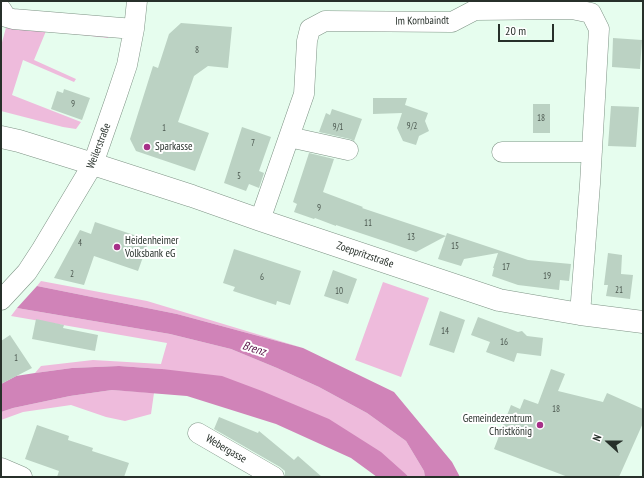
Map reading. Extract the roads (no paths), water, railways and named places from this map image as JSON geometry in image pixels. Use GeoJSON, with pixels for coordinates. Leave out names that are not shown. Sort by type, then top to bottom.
{"type":"FeatureCollection","features":[{"type":"Feature","properties":{"kind":"main road","name":"Zoeppritzstraße"},"geometry":{"type":"LineString","coordinates":[[1,137],[94,164],[192,196],[499,300],[580,314],[643,322]]}},
{"type":"Feature","properties":{"kind":"street","name":"Weilerstraße"},"geometry":{"type":"LineString","coordinates":[[1,300],[27,272],[94,164],[127,65],[134,29],[137,1]]}},
{"type":"Feature","properties":{"kind":"street"},"geometry":{"type":"LineString","coordinates":[[1,9],[6,17],[13,19],[134,29]]}},
{"type":"Feature","properties":{"kind":"street","name":"Im Kornbaindt"},"geometry":{"type":"LineString","coordinates":[[260,220],[304,94],[307,41],[310,29],[325,21],[452,22],[475,10],[572,9],[591,13],[599,29],[580,314]]}},
{"type":"Feature","properties":{"kind":"street"},"geometry":{"type":"LineString","coordinates":[[289,136],[348,150]]}},
{"type":"Feature","properties":{"kind":"street"},"geometry":{"type":"LineString","coordinates":[[502,152],[592,152]]}},
{"type":"Feature","properties":{"kind":"street","name":"Webergasse"},"geometry":{"type":"LineString","coordinates":[[198,434],[274,477]]}},
{"type":"Feature","properties":{"kind":"street"},"geometry":{"type":"LineString","coordinates":[[1,468],[22,477]]}},
{"type":"Feature","properties":{"kind":"water","name":"Brenz"},"geometry":{"type":"Polygon","coordinates":[[[37,286],[177,314],[303,348],[394,392],[452,462],[460,477],[425,477],[424,471],[406,441],[367,413],[319,387],[231,349],[170,334],[17,308],[37,286]]]}},
{"type":"Feature","properties":{"kind":"water"},"geometry":{"type":"Polygon","coordinates":[[[119,366],[222,376],[262,391],[329,419],[381,452],[409,477],[377,477],[351,458],[276,424],[187,396],[112,390],[70,396],[1,412],[1,384],[16,376],[72,368],[119,366]]]}},
{"type":"Feature","properties":{"kind":"place","name":"Sparkasse"},"geometry":{"type":"Point","coordinates":[147,147]}},
{"type":"Feature","properties":{"kind":"place","name":"Heidenheimer Volksbank eG"},"geometry":{"type":"Point","coordinates":[117,247]}},
{"type":"Feature","properties":{"kind":"place","name":"Gemeindezentrum Christkönig"},"geometry":{"type":"Point","coordinates":[540,425]}}]}
